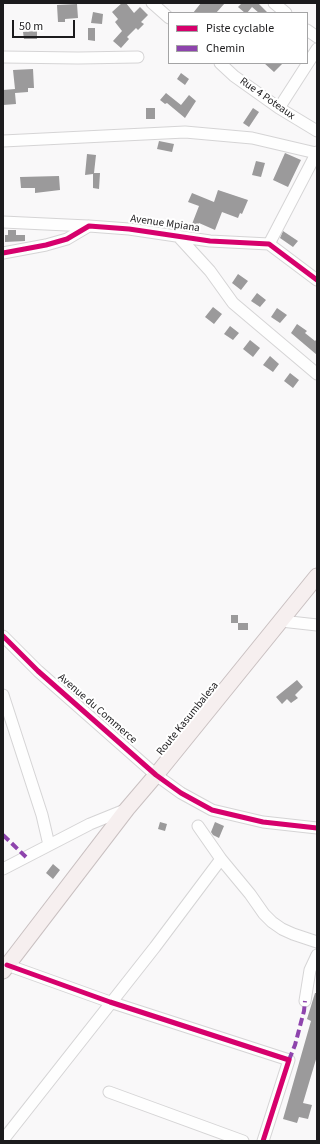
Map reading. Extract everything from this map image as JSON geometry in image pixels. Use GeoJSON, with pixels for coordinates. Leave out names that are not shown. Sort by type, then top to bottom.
{"type":"FeatureCollection","features":[{"type":"Feature","properties":{"kind":"highway","name":"Route Kasumbalesa"},"geometry":{"type":"LineString","coordinates":[[5,968],[127,809],[317,576]]}},
{"type":"Feature","properties":{"kind":"street"},"geometry":{"type":"LineString","coordinates":[[152,3],[168,17]]}},
{"type":"Feature","properties":{"kind":"street"},"geometry":{"type":"LineString","coordinates":[[274,3],[285,12]]}},
{"type":"Feature","properties":{"kind":"street"},"geometry":{"type":"LineString","coordinates":[[308,31],[317,37]]}},
{"type":"Feature","properties":{"kind":"street"},"geometry":{"type":"LineString","coordinates":[[308,62],[317,48]]}},
{"type":"Feature","properties":{"kind":"street"},"geometry":{"type":"LineString","coordinates":[[3,57],[138,57]]}},
{"type":"Feature","properties":{"kind":"street","name":"Rue 4 Poteaux"},"geometry":{"type":"LineString","coordinates":[[221,64],[234,76],[279,108],[317,131]]}},
{"type":"Feature","properties":{"kind":"street"},"geometry":{"type":"LineString","coordinates":[[279,108],[307,64]]}},
{"type":"Feature","properties":{"kind":"street"},"geometry":{"type":"LineString","coordinates":[[3,141],[186,132],[252,138],[317,153],[269,244],[317,280]]}},
{"type":"Feature","properties":{"kind":"street","name":"Avenue Mpiana"},"geometry":{"type":"LineString","coordinates":[[3,222],[129,229],[210,240],[269,244]]}},
{"type":"Feature","properties":{"kind":"street"},"geometry":{"type":"LineString","coordinates":[[3,253],[46,245],[67,239],[89,226]]}},
{"type":"Feature","properties":{"kind":"street"},"geometry":{"type":"LineString","coordinates":[[177,236],[210,271],[233,303],[317,374]]}},
{"type":"Feature","properties":{"kind":"street"},"geometry":{"type":"LineString","coordinates":[[281,621],[317,625]]}},
{"type":"Feature","properties":{"kind":"street","name":"Avenue du Commerce"},"geometry":{"type":"LineString","coordinates":[[3,636],[38,671],[156,775],[181,793],[212,810],[263,822],[317,828]]}},
{"type":"Feature","properties":{"kind":"street"},"geometry":{"type":"LineString","coordinates":[[3,695],[42,815],[49,845]]}},
{"type":"Feature","properties":{"kind":"street"},"geometry":{"type":"LineString","coordinates":[[3,869],[90,824],[127,809]]}},
{"type":"Feature","properties":{"kind":"street"},"geometry":{"type":"LineString","coordinates":[[198,826],[221,859],[272,922],[293,934],[317,942]]}},
{"type":"Feature","properties":{"kind":"street"},"geometry":{"type":"LineString","coordinates":[[3,1140],[110,1002],[155,947],[221,859]]}},
{"type":"Feature","properties":{"kind":"street"},"geometry":{"type":"LineString","coordinates":[[305,1001],[310,970],[317,955]]}},
{"type":"Feature","properties":{"kind":"street"},"geometry":{"type":"LineString","coordinates":[[5,968],[289,1060],[263,1141]]}},
{"type":"Feature","properties":{"kind":"street"},"geometry":{"type":"LineString","coordinates":[[109,1092],[243,1141]]}},
{"type":"Feature","properties":{"kind":"building"},"geometry":{"type":"Polygon","coordinates":[[[122,3],[126,3],[134,13],[140,7],[148,15],[141,22],[144,24],[138,30],[136,28],[127,37],[129,39],[121,48],[113,41],[122,31],[115,22],[118,19],[112,12],[122,3]]]}},
{"type":"Feature","properties":{"kind":"building"},"geometry":{"type":"Polygon","coordinates":[[[201,3],[225,3],[217,12],[194,12],[201,3]]]}},
{"type":"Feature","properties":{"kind":"building"},"geometry":{"type":"Polygon","coordinates":[[[242,3],[258,3],[267,12],[258,12],[252,7],[248,12],[244,12],[238,7],[242,3]]]}},
{"type":"Feature","properties":{"kind":"building"},"geometry":{"type":"Polygon","coordinates":[[[77,4],[78,18],[65,19],[65,22],[58,22],[57,5],[77,4]]]}},
{"type":"Feature","properties":{"kind":"building"},"geometry":{"type":"Polygon","coordinates":[[[93,12],[103,14],[102,24],[91,23],[93,12]]]}},
{"type":"Feature","properties":{"kind":"building"},"geometry":{"type":"Polygon","coordinates":[[[88,28],[95,28],[95,41],[88,40],[88,28]]]}},
{"type":"Feature","properties":{"kind":"building"},"geometry":{"type":"Polygon","coordinates":[[[37,31],[37,39],[24,39],[23,32],[37,31]]]}},
{"type":"Feature","properties":{"kind":"building"},"geometry":{"type":"Polygon","coordinates":[[[265,64],[282,64],[274,72],[265,64]]]}},
{"type":"Feature","properties":{"kind":"building"},"geometry":{"type":"Polygon","coordinates":[[[33,69],[34,88],[28,88],[28,92],[15,93],[16,104],[3,105],[3,90],[15,89],[13,70],[33,69]]]}},
{"type":"Feature","properties":{"kind":"building"},"geometry":{"type":"Polygon","coordinates":[[[181,73],[189,79],[185,85],[177,79],[181,73]]]}},
{"type":"Feature","properties":{"kind":"building"},"geometry":{"type":"Polygon","coordinates":[[[166,93],[181,105],[189,95],[196,101],[185,118],[167,103],[165,104],[160,100],[166,93]]]}},
{"type":"Feature","properties":{"kind":"building"},"geometry":{"type":"Polygon","coordinates":[[[146,108],[155,108],[155,119],[146,119],[146,108]]]}},
{"type":"Feature","properties":{"kind":"building"},"geometry":{"type":"Polygon","coordinates":[[[253,108],[259,112],[249,127],[243,123],[253,108]]]}},
{"type":"Feature","properties":{"kind":"building"},"geometry":{"type":"Polygon","coordinates":[[[159,141],[174,144],[172,152],[157,149],[159,141]]]}},
{"type":"Feature","properties":{"kind":"building"},"geometry":{"type":"Polygon","coordinates":[[[285,153],[301,160],[288,187],[273,180],[285,153]]]}},
{"type":"Feature","properties":{"kind":"building"},"geometry":{"type":"Polygon","coordinates":[[[87,154],[96,155],[94,173],[100,173],[99,189],[93,188],[93,174],[85,175],[87,154]]]}},
{"type":"Feature","properties":{"kind":"building"},"geometry":{"type":"Polygon","coordinates":[[[256,161],[265,163],[261,177],[252,175],[256,161]]]}},
{"type":"Feature","properties":{"kind":"building"},"geometry":{"type":"Polygon","coordinates":[[[59,176],[60,190],[35,193],[35,188],[21,188],[20,177],[59,176]]]}},
{"type":"Feature","properties":{"kind":"building"},"geometry":{"type":"Polygon","coordinates":[[[218,190],[248,200],[242,214],[240,213],[238,218],[222,212],[215,230],[199,223],[198,226],[192,224],[199,206],[188,202],[192,193],[214,202],[218,190]]]}},
{"type":"Feature","properties":{"kind":"building"},"geometry":{"type":"Polygon","coordinates":[[[8,230],[16,230],[16,235],[25,235],[25,241],[5,242],[5,235],[8,235],[8,230]]]}},
{"type":"Feature","properties":{"kind":"building"},"geometry":{"type":"Polygon","coordinates":[[[283,231],[298,241],[293,247],[280,238],[283,231]]]}},
{"type":"Feature","properties":{"kind":"building"},"geometry":{"type":"Polygon","coordinates":[[[238,274],[248,281],[241,290],[232,283],[238,274]]]}},
{"type":"Feature","properties":{"kind":"building"},"geometry":{"type":"Polygon","coordinates":[[[257,293],[266,300],[260,307],[251,301],[257,293]]]}},
{"type":"Feature","properties":{"kind":"building"},"geometry":{"type":"Polygon","coordinates":[[[213,307],[222,314],[214,324],[205,317],[213,307]]]}},
{"type":"Feature","properties":{"kind":"building"},"geometry":{"type":"Polygon","coordinates":[[[277,308],[287,315],[280,323],[271,317],[277,308]]]}},
{"type":"Feature","properties":{"kind":"building"},"geometry":{"type":"Polygon","coordinates":[[[297,324],[307,331],[305,333],[315,341],[317,339],[317,355],[291,333],[297,324]]]}},
{"type":"Feature","properties":{"kind":"building"},"geometry":{"type":"Polygon","coordinates":[[[230,326],[239,333],[233,340],[224,334],[230,326]]]}},
{"type":"Feature","properties":{"kind":"building"},"geometry":{"type":"Polygon","coordinates":[[[250,340],[260,348],[253,357],[243,349],[250,340]]]}},
{"type":"Feature","properties":{"kind":"building"},"geometry":{"type":"Polygon","coordinates":[[[270,356],[279,364],[273,372],[263,365],[270,356]]]}},
{"type":"Feature","properties":{"kind":"building"},"geometry":{"type":"Polygon","coordinates":[[[290,373],[299,380],[293,388],[284,381],[290,373]]]}},
{"type":"Feature","properties":{"kind":"building"},"geometry":{"type":"Polygon","coordinates":[[[231,615],[238,615],[238,623],[231,623],[231,615]]]}},
{"type":"Feature","properties":{"kind":"building"},"geometry":{"type":"Polygon","coordinates":[[[238,623],[248,623],[248,630],[238,630],[238,623]]]}},
{"type":"Feature","properties":{"kind":"building"},"geometry":{"type":"Polygon","coordinates":[[[297,680],[303,687],[295,695],[298,698],[291,703],[287,699],[282,704],[276,697],[297,680]]]}},
{"type":"Feature","properties":{"kind":"building"},"geometry":{"type":"Polygon","coordinates":[[[160,822],[167,824],[165,831],[158,829],[160,822]]]}},
{"type":"Feature","properties":{"kind":"building"},"geometry":{"type":"Polygon","coordinates":[[[215,822],[224,826],[219,838],[211,832],[215,822]]]}},
{"type":"Feature","properties":{"kind":"building"},"geometry":{"type":"Polygon","coordinates":[[[53,864],[60,870],[53,879],[46,873],[53,864]]]}},
{"type":"Feature","properties":{"kind":"building"},"geometry":{"type":"Polygon","coordinates":[[[315,993],[317,993],[317,1056],[303,1103],[312,1105],[308,1119],[299,1117],[297,1123],[283,1119],[311,1021],[307,1019],[315,993]]]}},
{"type":"Feature","properties":{"kind":"marked path"},"geometry":{"type":"LineString","coordinates":[[3,835],[26,857]]}},
{"type":"Feature","properties":{"kind":"marked path"},"geometry":{"type":"LineString","coordinates":[[289,1060],[295,1045],[304,1011],[305,1001]]}},
{"type":"Feature","properties":{"kind":"cycle path"},"geometry":{"type":"LineString","coordinates":[[3,253],[46,245],[67,239],[89,226],[129,229],[210,241],[269,244],[317,280]]}},
{"type":"Feature","properties":{"kind":"cycle path"},"geometry":{"type":"LineString","coordinates":[[3,636],[38,671],[156,775],[181,793],[212,810],[263,822],[317,828]]}},
{"type":"Feature","properties":{"kind":"cycle path"},"geometry":{"type":"LineString","coordinates":[[7,965],[110,1002],[289,1060],[263,1141]]}}]}
